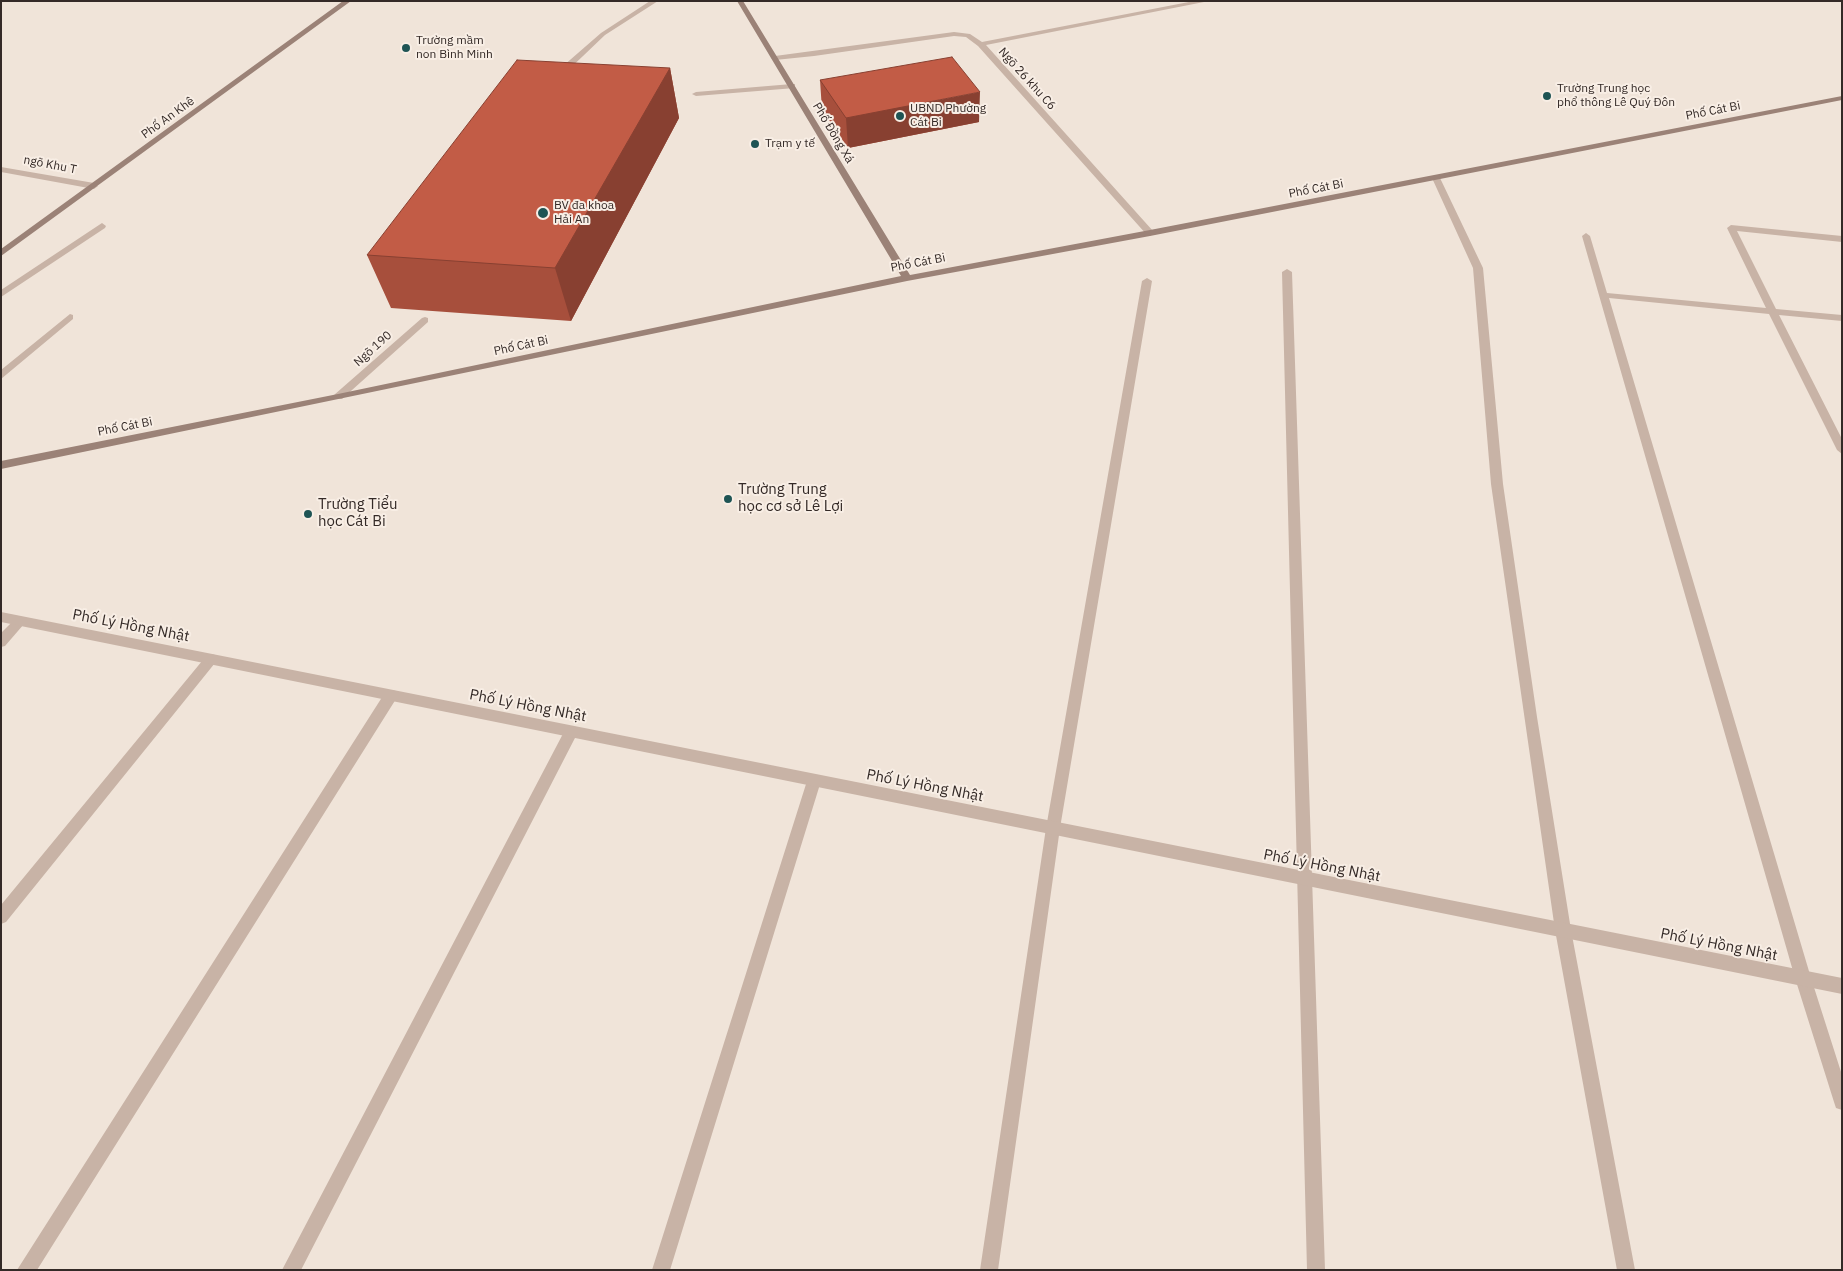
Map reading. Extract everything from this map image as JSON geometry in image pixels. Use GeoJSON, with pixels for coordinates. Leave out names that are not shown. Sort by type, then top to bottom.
{"type":"FeatureCollection","features":[{"type":"Feature","properties":{"kind":"street","name":"Phố An Khê"},"geometry":{"type":"LineString","coordinates":[[1,253],[348,1]]}},
{"type":"Feature","properties":{"kind":"street"},"geometry":{"type":"LineString","coordinates":[[555,78],[603,34],[655,1]]}},
{"type":"Feature","properties":{"kind":"street","name":"Phố Đồng Xá"},"geometry":{"type":"LineString","coordinates":[[740,1],[907,278]]}},
{"type":"Feature","properties":{"kind":"street","name":"Ngõ 26 khu C6"},"geometry":{"type":"LineString","coordinates":[[981,44],[1206,1]]}},
{"type":"Feature","properties":{"kind":"street"},"geometry":{"type":"LineString","coordinates":[[775,58],[954,34],[968,35],[981,44]]}},
{"type":"Feature","properties":{"kind":"street","name":"Ngõ 26 khu C6"},"geometry":{"type":"LineString","coordinates":[[981,44],[1150,233]]}},
{"type":"Feature","properties":{"kind":"street"},"geometry":{"type":"LineString","coordinates":[[696,94],[792,86]]}},
{"type":"Feature","properties":{"kind":"street","name":"Phố Cát Bi"},"geometry":{"type":"LineString","coordinates":[[1,465],[338,397],[907,278],[1436,178],[1842,98]]}},
{"type":"Feature","properties":{"kind":"street","name":"ngõ Khu T"},"geometry":{"type":"LineString","coordinates":[[1,168],[94,186]]}},
{"type":"Feature","properties":{"kind":"street"},"geometry":{"type":"LineString","coordinates":[[1436,178],[1478,268],[1497,484],[1530,717],[1563,930],[1626,1270]]}},
{"type":"Feature","properties":{"kind":"street"},"geometry":{"type":"LineString","coordinates":[[1,294],[102,226]]}},
{"type":"Feature","properties":{"kind":"street"},"geometry":{"type":"LineString","coordinates":[[1842,239],[1731,228],[1842,450]]}},
{"type":"Feature","properties":{"kind":"street"},"geometry":{"type":"LineString","coordinates":[[1586,236],[1803,978],[1842,1102]]}},
{"type":"Feature","properties":{"kind":"street"},"geometry":{"type":"LineString","coordinates":[[1288,272],[1316,1270]]}},
{"type":"Feature","properties":{"kind":"street"},"geometry":{"type":"LineString","coordinates":[[989,1270],[1053,828],[1147,281]]}},
{"type":"Feature","properties":{"kind":"street"},"geometry":{"type":"LineString","coordinates":[[1603,295],[1842,318]]}},
{"type":"Feature","properties":{"kind":"street"},"geometry":{"type":"LineString","coordinates":[[1,376],[70,317]]}},
{"type":"Feature","properties":{"kind":"street","name":"Ngõ 190"},"geometry":{"type":"LineString","coordinates":[[338,397],[425,320]]}},
{"type":"Feature","properties":{"kind":"street","name":"Phố Lý Hồng Nhật"},"geometry":{"type":"LineString","coordinates":[[1,617],[1842,986]]}},
{"type":"Feature","properties":{"kind":"street"},"geometry":{"type":"LineString","coordinates":[[1,642],[20,621]]}},
{"type":"Feature","properties":{"kind":"street"},"geometry":{"type":"LineString","coordinates":[[1,917],[211,659]]}},
{"type":"Feature","properties":{"kind":"street"},"geometry":{"type":"LineString","coordinates":[[26,1270],[391,695]]}},
{"type":"Feature","properties":{"kind":"street"},"geometry":{"type":"LineString","coordinates":[[291,1270],[571,732]]}},
{"type":"Feature","properties":{"kind":"street"},"geometry":{"type":"LineString","coordinates":[[661,1270],[814,780]]}},
{"type":"Feature","properties":{"kind":"building"},"geometry":{"type":"Polygon","coordinates":[[[952,57],[980,92],[846,118],[820,80],[952,57]]]}},
{"type":"Feature","properties":{"kind":"building"},"geometry":{"type":"Polygon","coordinates":[[[517,60],[670,68],[555,268],[367,255],[517,60]]]}},
{"type":"Feature","properties":{"kind":"place","name":"Trường mầm non Bình Minh"},"geometry":{"type":"Point","coordinates":[406,48]}},
{"type":"Feature","properties":{"kind":"place","name":"Trường Trung học phổ thông Lê Quý Đôn"},"geometry":{"type":"Point","coordinates":[1547,96]}},
{"type":"Feature","properties":{"kind":"place","name":"UBND Phường Cát Bi"},"geometry":{"type":"Point","coordinates":[900,116]}},
{"type":"Feature","properties":{"kind":"place","name":"Trạm y tế"},"geometry":{"type":"Point","coordinates":[755,144]}},
{"type":"Feature","properties":{"kind":"place","name":"BV đa khoa Hải An"},"geometry":{"type":"Point","coordinates":[543,213]}},
{"type":"Feature","properties":{"kind":"place","name":"Trường Trung học cơ sở Lê Lợi"},"geometry":{"type":"Point","coordinates":[728,499]}},
{"type":"Feature","properties":{"kind":"place","name":"Trường Tiểu học Cát Bi"},"geometry":{"type":"Point","coordinates":[308,514]}}]}
